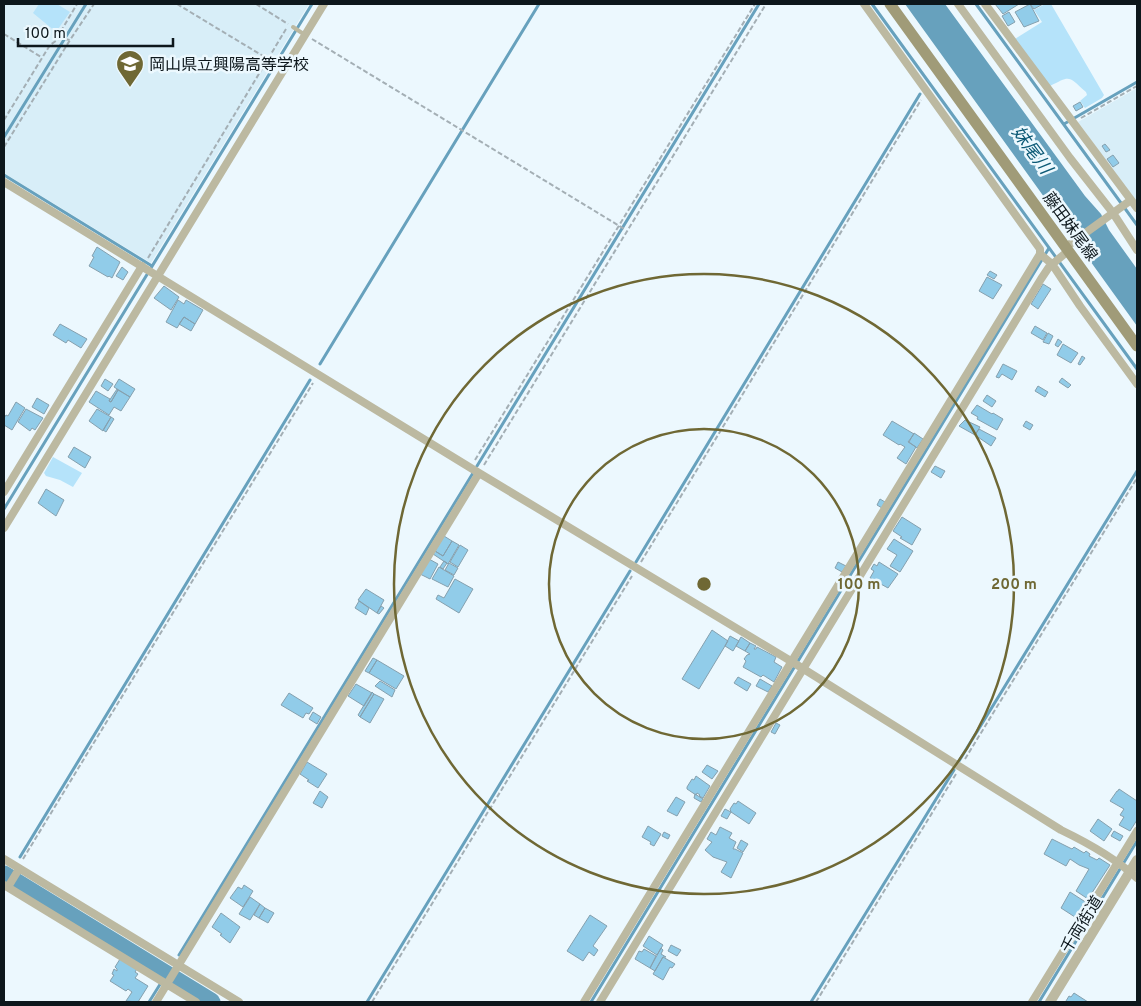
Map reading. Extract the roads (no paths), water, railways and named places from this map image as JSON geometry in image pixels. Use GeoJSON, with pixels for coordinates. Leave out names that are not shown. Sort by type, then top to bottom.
{"type":"FeatureCollection","features":[{"type":"Feature","properties":{"kind":"main road","name":"藤田妹尾線"},"geometry":{"type":"LineString","coordinates":[[890,4],[1137,346]]}},
{"type":"Feature","properties":{"kind":"street"},"geometry":{"type":"LineString","coordinates":[[4,492],[303,33],[324,4]]}},
{"type":"Feature","properties":{"kind":"street"},"geometry":{"type":"LineString","coordinates":[[864,4],[1137,384]]}},
{"type":"Feature","properties":{"kind":"street"},"geometry":{"type":"LineString","coordinates":[[958,4],[1070,158],[1120,208]]}},
{"type":"Feature","properties":{"kind":"street"},"geometry":{"type":"LineString","coordinates":[[985,4],[1072,121],[1120,208],[1137,250]]}},
{"type":"Feature","properties":{"kind":"street"},"geometry":{"type":"LineString","coordinates":[[4,182],[797,665],[1126,869]]}},
{"type":"Feature","properties":{"kind":"street"},"geometry":{"type":"LineString","coordinates":[[600,1002],[797,665],[1047,259],[1067,250],[1120,208],[1137,208]]}},
{"type":"Feature","properties":{"kind":"street"},"geometry":{"type":"LineString","coordinates":[[584,1002],[1032,295],[1047,259]]}},
{"type":"Feature","properties":{"kind":"street"},"geometry":{"type":"LineString","coordinates":[[4,528],[149,271]]}},
{"type":"Feature","properties":{"kind":"street"},"geometry":{"type":"LineString","coordinates":[[156,1002],[167,981],[479,473]]}},
{"type":"Feature","properties":{"kind":"street"},"geometry":{"type":"LineString","coordinates":[[1032,1002],[1126,869],[1137,831]]}},
{"type":"Feature","properties":{"kind":"street"},"geometry":{"type":"LineString","coordinates":[[4,859],[17,871],[239,1002]]}},
{"type":"Feature","properties":{"kind":"street","name":"千両街道"},"geometry":{"type":"LineString","coordinates":[[1050,1002],[1126,869],[1137,860]]}},
{"type":"Feature","properties":{"kind":"street"},"geometry":{"type":"LineString","coordinates":[[17,871],[7,886],[167,981],[196,1002]]}},
{"type":"Feature","properties":{"kind":"lane"},"geometry":{"type":"LineString","coordinates":[[293,27],[303,33]]}},
{"type":"Feature","properties":{"kind":"water","name":"妹尾川"},"geometry":{"type":"Polygon","coordinates":[[[905,4],[945,4],[1085,196],[1101,214],[1109,230],[1137,269],[1137,326],[905,4]]]}},
{"type":"Feature","properties":{"kind":"waterway"},"geometry":{"type":"LineString","coordinates":[[4,137],[86,4]]}},
{"type":"Feature","properties":{"kind":"waterway"},"geometry":{"type":"LineString","coordinates":[[4,509],[312,4]]}},
{"type":"Feature","properties":{"kind":"waterway"},"geometry":{"type":"LineString","coordinates":[[320,364],[539,4]]}},
{"type":"Feature","properties":{"kind":"waterway"},"geometry":{"type":"LineString","coordinates":[[477,466],[759,4]]}},
{"type":"Feature","properties":{"kind":"waterway"},"geometry":{"type":"LineString","coordinates":[[872,4],[1137,369]]}},
{"type":"Feature","properties":{"kind":"waterway"},"geometry":{"type":"LineString","coordinates":[[976,4],[1137,225]]}},
{"type":"Feature","properties":{"kind":"waterway"},"geometry":{"type":"LineString","coordinates":[[1064,124],[1137,82]]}},
{"type":"Feature","properties":{"kind":"waterway"},"geometry":{"type":"LineString","coordinates":[[636,562],[920,94]]}},
{"type":"Feature","properties":{"kind":"waterway"},"geometry":{"type":"LineString","coordinates":[[4,175],[152,266]]}},
{"type":"Feature","properties":{"kind":"waterway"},"geometry":{"type":"LineString","coordinates":[[591,1002],[1049,248]]}},
{"type":"Feature","properties":{"kind":"waterway"},"geometry":{"type":"LineString","coordinates":[[20,857],[310,380]]}},
{"type":"Feature","properties":{"kind":"waterway"},"geometry":{"type":"LineString","coordinates":[[959,761],[1137,471]]}},
{"type":"Feature","properties":{"kind":"waterway"},"geometry":{"type":"LineString","coordinates":[[179,955],[473,473]]}},
{"type":"Feature","properties":{"kind":"waterway"},"geometry":{"type":"LineString","coordinates":[[367,1002],[630,571]]}},
{"type":"Feature","properties":{"kind":"waterway"},"geometry":{"type":"LineString","coordinates":[[811,1002],[954,770]]}},
{"type":"Feature","properties":{"kind":"waterway"},"geometry":{"type":"LineString","coordinates":[[1039,1002],[1137,841]]}},
{"type":"Feature","properties":{"kind":"waterway"},"geometry":{"type":"LineString","coordinates":[[5,881],[9,873]]}},
{"type":"Feature","properties":{"kind":"waterway"},"geometry":{"type":"LineString","coordinates":[[4,875],[211,1002]]}},
{"type":"Feature","properties":{"kind":"waterway"},"geometry":{"type":"LineString","coordinates":[[149,1002],[169,970]]}},
{"type":"Feature","properties":{"kind":"place","name":"岡山県立興陽高等学校"},"geometry":{"type":"Point","coordinates":[130,88]}}]}
